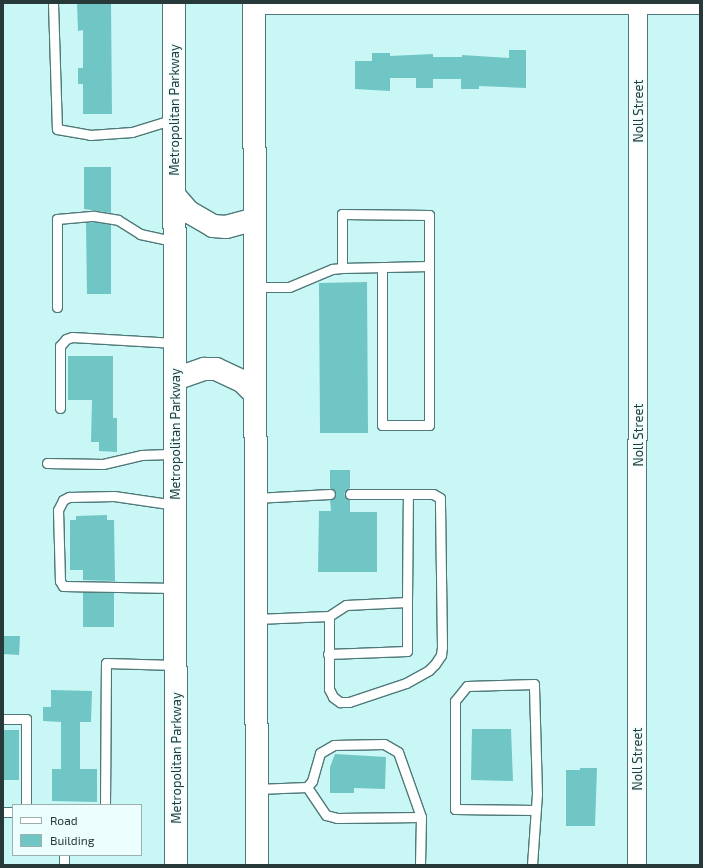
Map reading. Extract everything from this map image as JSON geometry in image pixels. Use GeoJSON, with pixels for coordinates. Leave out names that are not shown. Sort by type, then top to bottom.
{"type":"FeatureCollection","features":[{"type":"Feature","properties":{"kind":"main road","name":"Metropolitan Parkway"},"geometry":{"type":"LineString","coordinates":[[174,3],[176,865]]}},
{"type":"Feature","properties":{"kind":"main road"},"geometry":{"type":"LineString","coordinates":[[254,4],[257,865]]}},
{"type":"Feature","properties":{"kind":"main road"},"geometry":{"type":"LineString","coordinates":[[174,195],[189,212],[213,226],[238,225],[255,219]]}},
{"type":"Feature","properties":{"kind":"main road"},"geometry":{"type":"LineString","coordinates":[[175,379],[204,369],[216,370],[242,381],[255,394]]}},
{"type":"Feature","properties":{"kind":"street"},"geometry":{"type":"LineString","coordinates":[[254,4],[700,5]]}},
{"type":"Feature","properties":{"kind":"street","name":"Noll Street"},"geometry":{"type":"LineString","coordinates":[[637,865],[638,4]]}},
{"type":"Feature","properties":{"kind":"lane"},"geometry":{"type":"LineString","coordinates":[[53,3],[57,129],[90,135],[132,132],[175,119]]}},
{"type":"Feature","properties":{"kind":"lane"},"geometry":{"type":"LineString","coordinates":[[342,268],[342,214],[429,215],[428,425],[382,425],[382,267]]}},
{"type":"Feature","properties":{"kind":"lane"},"geometry":{"type":"LineString","coordinates":[[57,307],[57,219],[94,216],[118,220],[140,234],[174,241]]}},
{"type":"Feature","properties":{"kind":"lane"},"geometry":{"type":"LineString","coordinates":[[255,287],[290,287],[332,269],[428,266]]}},
{"type":"Feature","properties":{"kind":"lane"},"geometry":{"type":"LineString","coordinates":[[60,408],[60,346],[66,339],[72,337],[175,343]]}},
{"type":"Feature","properties":{"kind":"lane"},"geometry":{"type":"LineString","coordinates":[[47,463],[103,464],[141,455],[176,454]]}},
{"type":"Feature","properties":{"kind":"lane"},"geometry":{"type":"LineString","coordinates":[[255,498],[330,494]]}},
{"type":"Feature","properties":{"kind":"lane"},"geometry":{"type":"LineString","coordinates":[[328,616],[329,689],[333,697],[340,702],[349,702],[406,683],[428,670],[441,655],[442,505],[440,498],[433,494],[350,494]]}},
{"type":"Feature","properties":{"kind":"lane"},"geometry":{"type":"LineString","coordinates":[[328,654],[407,651],[408,494]]}},
{"type":"Feature","properties":{"kind":"lane"},"geometry":{"type":"LineString","coordinates":[[175,505],[114,496],[69,497],[62,500],[58,510],[60,581],[63,586],[175,588]]}},
{"type":"Feature","properties":{"kind":"lane"},"geometry":{"type":"LineString","coordinates":[[256,619],[328,616],[346,605],[407,602]]}},
{"type":"Feature","properties":{"kind":"lane"},"geometry":{"type":"LineString","coordinates":[[105,804],[106,663],[175,665]]}},
{"type":"Feature","properties":{"kind":"lane"},"geometry":{"type":"LineString","coordinates":[[532,865],[536,810],[534,684],[467,686],[455,701],[455,808],[536,810]]}},
{"type":"Feature","properties":{"kind":"lane"},"geometry":{"type":"LineString","coordinates":[[3,719],[26,719],[26,804]]}},
{"type":"Feature","properties":{"kind":"lane"},"geometry":{"type":"LineString","coordinates":[[257,789],[307,787],[312,782],[320,753],[334,745],[384,744],[398,752],[421,817],[420,865]]}},
{"type":"Feature","properties":{"kind":"lane"},"geometry":{"type":"LineString","coordinates":[[307,787],[326,815],[337,818],[421,817]]}},
{"type":"Feature","properties":{"kind":"building"},"geometry":{"type":"Polygon","coordinates":[[[77,3],[111,3],[112,114],[83,114],[83,84],[78,84],[78,68],[83,68],[83,30],[78,31],[77,3]]]}},
{"type":"Feature","properties":{"kind":"building"},"geometry":{"type":"Polygon","coordinates":[[[509,50],[526,50],[526,88],[479,86],[479,89],[461,89],[461,79],[433,79],[433,88],[416,88],[416,78],[390,78],[390,91],[355,89],[355,61],[372,61],[372,53],[390,53],[390,56],[433,54],[433,57],[462,57],[462,55],[509,58],[509,50]]]}},
{"type":"Feature","properties":{"kind":"building"},"geometry":{"type":"Polygon","coordinates":[[[84,167],[111,167],[111,213],[84,209],[84,167]]]}},
{"type":"Feature","properties":{"kind":"building"},"geometry":{"type":"Polygon","coordinates":[[[94,222],[111,225],[111,294],[87,294],[86,223],[94,222]]]}},
{"type":"Feature","properties":{"kind":"building"},"geometry":{"type":"Polygon","coordinates":[[[367,282],[368,433],[320,433],[319,283],[367,282]]]}},
{"type":"Feature","properties":{"kind":"building"},"geometry":{"type":"Polygon","coordinates":[[[68,356],[113,356],[113,418],[117,418],[117,452],[99,451],[99,442],[91,442],[92,400],[68,400],[68,356]]]}},
{"type":"Feature","properties":{"kind":"building"},"geometry":{"type":"Polygon","coordinates":[[[330,470],[350,470],[350,488],[344,494],[350,500],[350,512],[377,512],[377,572],[318,572],[319,511],[331,511],[330,500],[336,494],[330,488],[330,470]]]}},
{"type":"Feature","properties":{"kind":"building"},"geometry":{"type":"Polygon","coordinates":[[[107,515],[107,520],[114,520],[115,581],[83,580],[83,570],[70,570],[70,520],[76,520],[76,516],[107,515]]]}},
{"type":"Feature","properties":{"kind":"building"},"geometry":{"type":"Polygon","coordinates":[[[83,592],[114,593],[114,627],[83,627],[83,592]]]}},
{"type":"Feature","properties":{"kind":"building"},"geometry":{"type":"Polygon","coordinates":[[[3,636],[20,636],[19,655],[3,654],[3,636]]]}},
{"type":"Feature","properties":{"kind":"building"},"geometry":{"type":"Polygon","coordinates":[[[51,690],[92,691],[91,722],[80,722],[80,769],[97,769],[97,802],[52,801],[52,769],[61,769],[61,722],[43,721],[43,707],[51,707],[51,690]]]}},
{"type":"Feature","properties":{"kind":"building"},"geometry":{"type":"Polygon","coordinates":[[[472,729],[511,729],[513,781],[471,780],[472,729]]]}},
{"type":"Feature","properties":{"kind":"building"},"geometry":{"type":"Polygon","coordinates":[[[3,730],[19,730],[19,780],[3,780],[3,730]]]}},
{"type":"Feature","properties":{"kind":"building"},"geometry":{"type":"Polygon","coordinates":[[[335,754],[386,757],[385,789],[354,788],[354,793],[330,793],[330,767],[335,754]]]}},
{"type":"Feature","properties":{"kind":"building"},"geometry":{"type":"Polygon","coordinates":[[[580,768],[597,768],[595,826],[566,826],[566,770],[580,770],[580,768]]]}}]}
